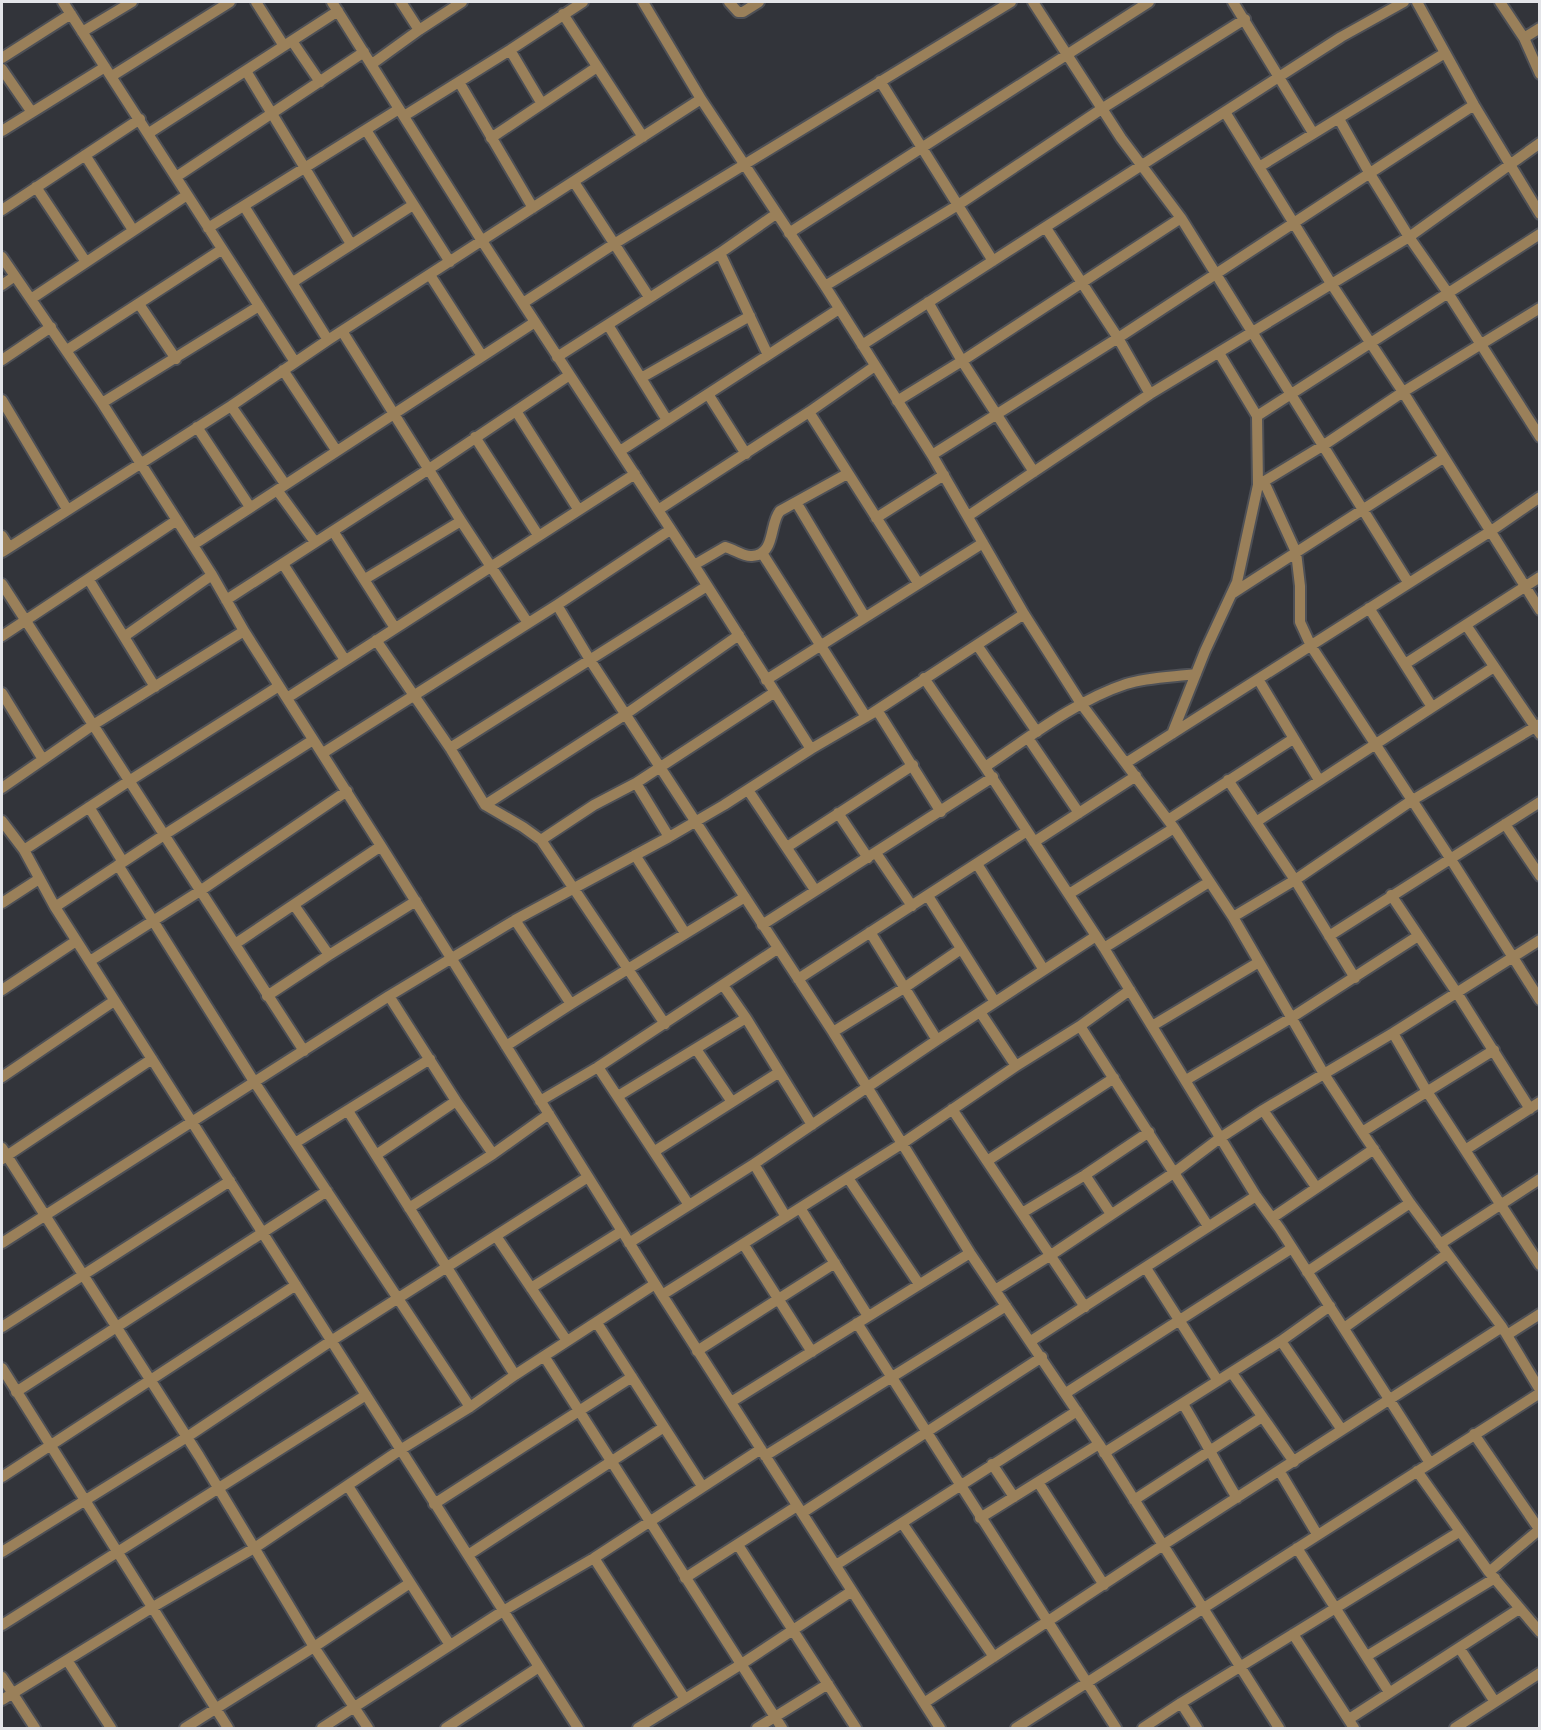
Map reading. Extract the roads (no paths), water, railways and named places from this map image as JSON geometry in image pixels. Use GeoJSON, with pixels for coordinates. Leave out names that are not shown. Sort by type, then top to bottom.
{"type":"FeatureCollection","features":[{"type":"Feature","properties":{"kind":"street"},"geometry":{"type":"LineString","coordinates":[[63,2],[149,133],[221,250],[296,362]]}},
{"type":"Feature","properties":{"kind":"street"},"geometry":{"type":"LineString","coordinates":[[82,32],[132,2]]}},
{"type":"Feature","properties":{"kind":"street"},"geometry":{"type":"LineString","coordinates":[[2,131],[31,111],[109,72],[230,2]]}},
{"type":"Feature","properties":{"kind":"street"},"geometry":{"type":"LineString","coordinates":[[256,2],[320,82]]}},
{"type":"Feature","properties":{"kind":"street"},"geometry":{"type":"LineString","coordinates":[[401,2],[419,30]]}},
{"type":"Feature","properties":{"kind":"street"},"geometry":{"type":"LineString","coordinates":[[372,64],[462,2]]}},
{"type":"Feature","properties":{"kind":"street"},"geometry":{"type":"LineString","coordinates":[[208,228],[366,130],[459,82],[583,2]]}},
{"type":"Feature","properties":{"kind":"street"},"geometry":{"type":"LineString","coordinates":[[643,2],[701,99],[825,286],[932,455],[1024,615],[1082,705],[1171,824],[1233,917],[1324,1074],[1410,1203],[1504,1331],[1539,1391],[1016,1728]]}},
{"type":"Feature","properties":{"kind":"street"},"geometry":{"type":"LineString","coordinates":[[729,2],[738,12],[743,12],[759,2]]}},
{"type":"Feature","properties":{"kind":"street"},"geometry":{"type":"LineString","coordinates":[[523,303],[614,244],[1011,2]]}},
{"type":"Feature","properties":{"kind":"street"},"geometry":{"type":"LineString","coordinates":[[1033,2],[1142,165],[1181,218],[1408,582]]}},
{"type":"Feature","properties":{"kind":"street"},"geometry":{"type":"LineString","coordinates":[[789,232],[1149,2]]}},
{"type":"Feature","properties":{"kind":"street"},"geometry":{"type":"LineString","coordinates":[[1233,2],[1313,133]]}},
{"type":"Feature","properties":{"kind":"street"},"geometry":{"type":"LineString","coordinates":[[862,345],[1280,76],[1404,2]]}},
{"type":"Feature","properties":{"kind":"street"},"geometry":{"type":"LineString","coordinates":[[1417,2],[1444,53],[1539,214]]}},
{"type":"Feature","properties":{"kind":"street"},"geometry":{"type":"LineString","coordinates":[[1500,2],[1524,38],[1539,74]]}},
{"type":"Feature","properties":{"kind":"street"},"geometry":{"type":"LineString","coordinates":[[149,133],[288,43],[335,6],[568,376],[635,474],[811,749]]}},
{"type":"Feature","properties":{"kind":"street"},"geometry":{"type":"LineString","coordinates":[[2,58],[71,14]]}},
{"type":"Feature","properties":{"kind":"street"},"geometry":{"type":"LineString","coordinates":[[563,14],[643,137]]}},
{"type":"Feature","properties":{"kind":"street"},"geometry":{"type":"LineString","coordinates":[[825,286],[958,205],[1103,108],[1245,19]]}},
{"type":"Feature","properties":{"kind":"street"},"geometry":{"type":"LineString","coordinates":[[1524,38],[1539,28]]}},
{"type":"Feature","properties":{"kind":"street"},"geometry":{"type":"LineString","coordinates":[[510,50],[542,104]]}},
{"type":"Feature","properties":{"kind":"street"},"geometry":{"type":"LineString","coordinates":[[176,177],[364,52]]}},
{"type":"Feature","properties":{"kind":"street"},"geometry":{"type":"LineString","coordinates":[[1259,167],[1444,53]]}},
{"type":"Feature","properties":{"kind":"street"},"geometry":{"type":"LineString","coordinates":[[491,138],[597,67]]}},
{"type":"Feature","properties":{"kind":"street"},"geometry":{"type":"LineString","coordinates":[[2,69],[31,111]]}},
{"type":"Feature","properties":{"kind":"street"},"geometry":{"type":"LineString","coordinates":[[246,71],[351,244]]}},
{"type":"Feature","properties":{"kind":"street"},"geometry":{"type":"LineString","coordinates":[[880,81],[993,261]]}},
{"type":"Feature","properties":{"kind":"street"},"geometry":{"type":"LineString","coordinates":[[459,82],[533,208]]}},
{"type":"Feature","properties":{"kind":"street"},"geometry":{"type":"LineString","coordinates":[[2,536],[5,550],[231,406],[328,340],[701,99]]}},
{"type":"Feature","properties":{"kind":"street"},"geometry":{"type":"LineString","coordinates":[[932,455],[1118,338],[1474,105]]}},
{"type":"Feature","properties":{"kind":"street"},"geometry":{"type":"LineString","coordinates":[[1225,112],[1539,610]]}},
{"type":"Feature","properties":{"kind":"street"},"geometry":{"type":"LineString","coordinates":[[2,210],[140,119]]}},
{"type":"Feature","properties":{"kind":"street"},"geometry":{"type":"LineString","coordinates":[[1339,119],[1409,237],[1448,292],[1539,436]]}},
{"type":"Feature","properties":{"kind":"street"},"geometry":{"type":"LineString","coordinates":[[366,130],[450,262]]}},
{"type":"Feature","properties":{"kind":"street"},"geometry":{"type":"LineString","coordinates":[[968,516],[1150,394],[1409,237],[1539,143]]}},
{"type":"Feature","properties":{"kind":"street"},"geometry":{"type":"LineString","coordinates":[[85,155],[133,230]]}},
{"type":"Feature","properties":{"kind":"street"},"geometry":{"type":"LineString","coordinates":[[574,182],[649,297]]}},
{"type":"Feature","properties":{"kind":"street"},"geometry":{"type":"LineString","coordinates":[[36,187],[86,261]]}},
{"type":"Feature","properties":{"kind":"street"},"geometry":{"type":"LineString","coordinates":[[31,299],[187,195]]}},
{"type":"Feature","properties":{"kind":"street"},"geometry":{"type":"LineString","coordinates":[[293,282],[413,205]]}},
{"type":"Feature","properties":{"kind":"street"},"geometry":{"type":"LineString","coordinates":[[244,206],[328,340]]}},
{"type":"Feature","properties":{"kind":"street"},"geometry":{"type":"LineString","coordinates":[[557,357],[720,253],[776,214]]}},
{"type":"Feature","properties":{"kind":"street"},"geometry":{"type":"LineString","coordinates":[[897,401],[962,362],[1181,218]]}},
{"type":"Feature","properties":{"kind":"street"},"geometry":{"type":"LineString","coordinates":[[1046,228],[1118,338],[1150,394]]}},
{"type":"Feature","properties":{"kind":"street"},"geometry":{"type":"LineString","coordinates":[[1257,416],[1539,234]]}},
{"type":"Feature","properties":{"kind":"street"},"geometry":{"type":"LineString","coordinates":[[67,350],[221,250]]}},
{"type":"Feature","properties":{"kind":"street"},"geometry":{"type":"LineString","coordinates":[[720,253],[768,355]]}},
{"type":"Feature","properties":{"kind":"street"},"geometry":{"type":"LineString","coordinates":[[2,257],[67,350],[193,545],[244,631],[347,791],[697,1351],[940,1728]]}},
{"type":"Feature","properties":{"kind":"street"},"geometry":{"type":"LineString","coordinates":[[430,275],[482,356]]}},
{"type":"Feature","properties":{"kind":"street"},"geometry":{"type":"LineString","coordinates":[[2,285],[15,276]]}},
{"type":"Feature","properties":{"kind":"street"},"geometry":{"type":"LineString","coordinates":[[928,302],[962,362],[1034,472]]}},
{"type":"Feature","properties":{"kind":"street"},"geometry":{"type":"LineString","coordinates":[[139,304],[176,359]]}},
{"type":"Feature","properties":{"kind":"street"},"geometry":{"type":"LineString","coordinates":[[102,403],[260,306]]}},
{"type":"Feature","properties":{"kind":"street"},"geometry":{"type":"LineString","coordinates":[[1261,484],[1539,308]]}},
{"type":"Feature","properties":{"kind":"street"},"geometry":{"type":"LineString","coordinates":[[620,451],[839,309]]}},
{"type":"Feature","properties":{"kind":"street"},"geometry":{"type":"LineString","coordinates":[[641,378],[750,316]]}},
{"type":"Feature","properties":{"kind":"street"},"geometry":{"type":"LineString","coordinates":[[193,545],[535,322]]}},
{"type":"Feature","properties":{"kind":"street"},"geometry":{"type":"LineString","coordinates":[[608,325],[667,420]]}},
{"type":"Feature","properties":{"kind":"street"},"geometry":{"type":"LineString","coordinates":[[2,360],[51,327]]}},
{"type":"Feature","properties":{"kind":"street"},"geometry":{"type":"LineString","coordinates":[[342,331],[528,623]]}},
{"type":"Feature","properties":{"kind":"street"},"geometry":{"type":"LineString","coordinates":[[1172,734],[1233,593],[1261,484],[1257,416],[1219,353]]}},
{"type":"Feature","properties":{"kind":"street"},"geometry":{"type":"LineString","coordinates":[[658,510],[746,454],[875,366]]}},
{"type":"Feature","properties":{"kind":"street"},"geometry":{"type":"LineString","coordinates":[[283,370],[336,450]]}},
{"type":"Feature","properties":{"kind":"street"},"geometry":{"type":"LineString","coordinates":[[226,600],[568,376]]}},
{"type":"Feature","properties":{"kind":"street"},"geometry":{"type":"LineString","coordinates":[[708,394],[746,454]]}},
{"type":"Feature","properties":{"kind":"street"},"geometry":{"type":"LineString","coordinates":[[2,400],[67,509]]}},
{"type":"Feature","properties":{"kind":"street"},"geometry":{"type":"LineString","coordinates":[[231,406],[315,542]]}},
{"type":"Feature","properties":{"kind":"street"},"geometry":{"type":"LineString","coordinates":[[516,411],[578,509]]}},
{"type":"Feature","properties":{"kind":"street"},"geometry":{"type":"LineString","coordinates":[[809,412],[918,583]]}},
{"type":"Feature","properties":{"kind":"street"},"geometry":{"type":"LineString","coordinates":[[197,427],[250,507]]}},
{"type":"Feature","properties":{"kind":"street"},"geometry":{"type":"LineString","coordinates":[[475,437],[538,535]]}},
{"type":"Feature","properties":{"kind":"street"},"geometry":{"type":"LineString","coordinates":[[1233,593],[1443,458]]}},
{"type":"Feature","properties":{"kind":"street"},"geometry":{"type":"LineString","coordinates":[[287,698],[635,474]]}},
{"type":"Feature","properties":{"kind":"street"},"geometry":{"type":"LineString","coordinates":[[694,565],[725,547],[748,556],[762,553],[770,541],[778,513],[847,474]]}},
{"type":"Feature","properties":{"kind":"street"},"geometry":{"type":"LineString","coordinates":[[876,518],[944,475]]}},
{"type":"Feature","properties":{"kind":"street"},"geometry":{"type":"LineString","coordinates":[[1261,484],[1296,552],[1296,569],[1300,582],[1300,622],[1311,646],[1450,858],[1539,1000]]}},
{"type":"Feature","properties":{"kind":"street"},"geometry":{"type":"LineString","coordinates":[[1126,763],[1491,531],[1539,497]]}},
{"type":"Feature","properties":{"kind":"street"},"geometry":{"type":"LineString","coordinates":[[796,502],[865,617]]}},
{"type":"Feature","properties":{"kind":"street"},"geometry":{"type":"LineString","coordinates":[[2,636],[177,520]]}},
{"type":"Feature","properties":{"kind":"street"},"geometry":{"type":"LineString","coordinates":[[365,579],[461,521]]}},
{"type":"Feature","properties":{"kind":"street"},"geometry":{"type":"LineString","coordinates":[[322,753],[557,605],[670,530]]}},
{"type":"Feature","properties":{"kind":"street"},"geometry":{"type":"LineString","coordinates":[[333,531],[395,628]]}},
{"type":"Feature","properties":{"kind":"street"},"geometry":{"type":"LineString","coordinates":[[766,680],[983,543]]}},
{"type":"Feature","properties":{"kind":"street"},"geometry":{"type":"LineString","coordinates":[[762,553],[866,717]]}},
{"type":"Feature","properties":{"kind":"street"},"geometry":{"type":"LineString","coordinates":[[283,564],[345,660]]}},
{"type":"Feature","properties":{"kind":"street"},"geometry":{"type":"LineString","coordinates":[[125,636],[212,575]]}},
{"type":"Feature","properties":{"kind":"street"},"geometry":{"type":"LineString","coordinates":[[1405,664],[1539,578]]}},
{"type":"Feature","properties":{"kind":"street"},"geometry":{"type":"LineString","coordinates":[[89,580],[155,687]]}},
{"type":"Feature","properties":{"kind":"street"},"geometry":{"type":"LineString","coordinates":[[2,584],[304,1051]]}},
{"type":"Feature","properties":{"kind":"street"},"geometry":{"type":"LineString","coordinates":[[450,748],[707,586]]}},
{"type":"Feature","properties":{"kind":"street"},"geometry":{"type":"LineString","coordinates":[[557,605],[590,660],[833,1032],[970,1253],[1066,1393],[1279,1728]]}},
{"type":"Feature","properties":{"kind":"street"},"geometry":{"type":"LineString","coordinates":[[1369,608],[1432,707]]}},
{"type":"Feature","properties":{"kind":"street"},"geometry":{"type":"LineString","coordinates":[[2,1243],[389,996],[515,920],[669,837],[748,790],[1024,615]]}},
{"type":"Feature","properties":{"kind":"street"},"geometry":{"type":"LineString","coordinates":[[1233,917],[1295,880],[1412,801],[1538,728],[1466,626]]}},
{"type":"Feature","properties":{"kind":"street"},"geometry":{"type":"LineString","coordinates":[[2,788],[42,758],[244,631]]}},
{"type":"Feature","properties":{"kind":"street"},"geometry":{"type":"LineString","coordinates":[[485,805],[626,714],[739,635]]}},
{"type":"Feature","properties":{"kind":"street"},"geometry":{"type":"LineString","coordinates":[[376,640],[450,748],[485,805],[541,840],[664,1024]]}},
{"type":"Feature","properties":{"kind":"street"},"geometry":{"type":"LineString","coordinates":[[977,645],[1079,813]]}},
{"type":"Feature","properties":{"kind":"street"},"geometry":{"type":"LineString","coordinates":[[1256,822],[1494,667]]}},
{"type":"Feature","properties":{"kind":"street"},"geometry":{"type":"LineString","coordinates":[[986,767],[1082,705],[1126,684],[1196,674]]}},
{"type":"Feature","properties":{"kind":"street"},"geometry":{"type":"LineString","coordinates":[[924,678],[993,777],[1104,948],[1220,1138],[1430,1463]]}},
{"type":"Feature","properties":{"kind":"street"},"geometry":{"type":"LineString","coordinates":[[1258,679],[1319,780]]}},
{"type":"Feature","properties":{"kind":"street"},"geometry":{"type":"LineString","coordinates":[[24,850],[279,686]]}},
{"type":"Feature","properties":{"kind":"street"},"geometry":{"type":"LineString","coordinates":[[541,840],[594,805],[636,783],[775,692]]}},
{"type":"Feature","properties":{"kind":"street"},"geometry":{"type":"LineString","coordinates":[[2,693],[42,758]]}},
{"type":"Feature","properties":{"kind":"street"},"geometry":{"type":"LineString","coordinates":[[877,710],[941,812]]}},
{"type":"Feature","properties":{"kind":"street"},"geometry":{"type":"LineString","coordinates":[[1069,894],[1171,824],[1228,780],[1293,739]]}},
{"type":"Feature","properties":{"kind":"street"},"geometry":{"type":"LineString","coordinates":[[55,907],[313,740]]}},
{"type":"Feature","properties":{"kind":"street"},"geometry":{"type":"LineString","coordinates":[[787,846],[913,765]]}},
{"type":"Feature","properties":{"kind":"street"},"geometry":{"type":"LineString","coordinates":[[1034,842],[1136,776]]}},
{"type":"Feature","properties":{"kind":"street"},"geometry":{"type":"LineString","coordinates":[[762,925],[993,777]]}},
{"type":"Feature","properties":{"kind":"street"},"geometry":{"type":"LineString","coordinates":[[1228,780],[1295,880],[1355,978]]}},
{"type":"Feature","properties":{"kind":"street"},"geometry":{"type":"LineString","coordinates":[[636,783],[669,837]]}},
{"type":"Feature","properties":{"kind":"street"},"geometry":{"type":"LineString","coordinates":[[748,790],[815,890]]}},
{"type":"Feature","properties":{"kind":"street"},"geometry":{"type":"LineString","coordinates":[[90,962],[200,891],[347,791]]}},
{"type":"Feature","properties":{"kind":"street"},"geometry":{"type":"LineString","coordinates":[[1329,936],[1539,802]]}},
{"type":"Feature","properties":{"kind":"street"},"geometry":{"type":"LineString","coordinates":[[89,807],[153,921],[255,1083],[470,1407]]}},
{"type":"Feature","properties":{"kind":"street"},"geometry":{"type":"LineString","coordinates":[[838,813],[912,906]]}},
{"type":"Feature","properties":{"kind":"street"},"geometry":{"type":"LineString","coordinates":[[2,821],[24,850],[76,941],[539,1667],[572,1726]]}},
{"type":"Feature","properties":{"kind":"street"},"geometry":{"type":"LineString","coordinates":[[1505,824],[1536,862],[1539,876]]}},
{"type":"Feature","properties":{"kind":"street"},"geometry":{"type":"LineString","coordinates":[[798,979],[1027,831]]}},
{"type":"Feature","properties":{"kind":"street"},"geometry":{"type":"LineString","coordinates":[[235,944],[381,846]]}},
{"type":"Feature","properties":{"kind":"street"},"geometry":{"type":"LineString","coordinates":[[635,855],[685,933]]}},
{"type":"Feature","properties":{"kind":"street"},"geometry":{"type":"LineString","coordinates":[[977,864],[1044,970]]}},
{"type":"Feature","properties":{"kind":"street"},"geometry":{"type":"LineString","coordinates":[[2,903],[39,879]]}},
{"type":"Feature","properties":{"kind":"street"},"geometry":{"type":"LineString","coordinates":[[1104,948],[1209,882]]}},
{"type":"Feature","properties":{"kind":"street"},"geometry":{"type":"LineString","coordinates":[[1390,895],[1494,1050],[1535,1105],[1465,1150]]}},
{"type":"Feature","properties":{"kind":"street"},"geometry":{"type":"LineString","coordinates":[[928,896],[995,1002]]}},
{"type":"Feature","properties":{"kind":"street"},"geometry":{"type":"LineString","coordinates":[[506,1046],[745,897]]}},
{"type":"Feature","properties":{"kind":"street"},"geometry":{"type":"LineString","coordinates":[[267,996],[416,902]]}},
{"type":"Feature","properties":{"kind":"street"},"geometry":{"type":"LineString","coordinates":[[294,905],[329,955]]}},
{"type":"Feature","properties":{"kind":"street"},"geometry":{"type":"LineString","coordinates":[[515,920],[571,1005]]}},
{"type":"Feature","properties":{"kind":"street"},"geometry":{"type":"LineString","coordinates":[[870,932],[938,1040]]}},
{"type":"Feature","properties":{"kind":"street"},"geometry":{"type":"LineString","coordinates":[[629,1243],[754,1164],[1096,936]]}},
{"type":"Feature","properties":{"kind":"street"},"geometry":{"type":"LineString","coordinates":[[1186,1080],[1291,1018],[1419,936]]}},
{"type":"Feature","properties":{"kind":"street"},"geometry":{"type":"LineString","coordinates":[[995,1290],[1175,1172],[1220,1138],[1263,1110],[1393,1033],[1539,940]]}},
{"type":"Feature","properties":{"kind":"street"},"geometry":{"type":"LineString","coordinates":[[2,990],[76,941]]}},
{"type":"Feature","properties":{"kind":"street"},"geometry":{"type":"LineString","coordinates":[[540,1101],[598,1067],[777,949]]}},
{"type":"Feature","properties":{"kind":"street"},"geometry":{"type":"LineString","coordinates":[[833,1032],[961,949]]}},
{"type":"Feature","properties":{"kind":"street"},"geometry":{"type":"LineString","coordinates":[[1152,1026],[1259,962]]}},
{"type":"Feature","properties":{"kind":"street"},"geometry":{"type":"LineString","coordinates":[[723,985],[812,1125]]}},
{"type":"Feature","properties":{"kind":"street"},"geometry":{"type":"LineString","coordinates":[[662,1295],[903,1143],[1016,1066],[1080,1026],[1130,990]]}},
{"type":"Feature","properties":{"kind":"street"},"geometry":{"type":"LineString","coordinates":[[389,996],[493,1154]]}},
{"type":"Feature","properties":{"kind":"street"},"geometry":{"type":"LineString","coordinates":[[2,1077],[114,1000]]}},
{"type":"Feature","properties":{"kind":"street"},"geometry":{"type":"LineString","coordinates":[[980,1012],[1016,1066]]}},
{"type":"Feature","properties":{"kind":"street"},"geometry":{"type":"LineString","coordinates":[[618,1096],[746,1018]]}},
{"type":"Feature","properties":{"kind":"street"},"geometry":{"type":"LineString","coordinates":[[1080,1026],[1208,1226]]}},
{"type":"Feature","properties":{"kind":"street"},"geometry":{"type":"LineString","coordinates":[[1393,1033],[1426,1090],[1499,1205],[1538,1260]]}},
{"type":"Feature","properties":{"kind":"street"},"geometry":{"type":"LineString","coordinates":[[696,1049],[732,1102]]}},
{"type":"Feature","properties":{"kind":"street"},"geometry":{"type":"LineString","coordinates":[[1362,1132],[1426,1090],[1494,1050]]}},
{"type":"Feature","properties":{"kind":"street"},"geometry":{"type":"LineString","coordinates":[[152,1059],[3,1154],[220,1488],[315,1647],[368,1728]]}},
{"type":"Feature","properties":{"kind":"street"},"geometry":{"type":"LineString","coordinates":[[295,1143],[430,1059]]}},
{"type":"Feature","properties":{"kind":"street"},"geometry":{"type":"LineString","coordinates":[[598,1067],[689,1205]]}},
{"type":"Feature","properties":{"kind":"street"},"geometry":{"type":"LineString","coordinates":[[655,1151],[778,1073]]}},
{"type":"Feature","properties":{"kind":"street"},"geometry":{"type":"LineString","coordinates":[[987,1161],[1114,1078]]}},
{"type":"Feature","properties":{"kind":"street"},"geometry":{"type":"LineString","coordinates":[[376,1155],[456,1101]]}},
{"type":"Feature","properties":{"kind":"street"},"geometry":{"type":"LineString","coordinates":[[952,1109],[1085,1307]]}},
{"type":"Feature","properties":{"kind":"street"},"geometry":{"type":"LineString","coordinates":[[1263,1110],[1316,1187]]}},
{"type":"Feature","properties":{"kind":"street"},"geometry":{"type":"LineString","coordinates":[[348,1111],[515,1375]]}},
{"type":"Feature","properties":{"kind":"street"},"geometry":{"type":"LineString","coordinates":[[409,1208],[493,1154],[549,1114]]}},
{"type":"Feature","properties":{"kind":"street"},"geometry":{"type":"LineString","coordinates":[[1022,1213],[1084,1176],[1149,1132]]}},
{"type":"Feature","properties":{"kind":"street"},"geometry":{"type":"LineString","coordinates":[[1272,1218],[1374,1149]]}},
{"type":"Feature","properties":{"kind":"street"},"geometry":{"type":"LineString","coordinates":[[754,1164],[786,1217]]}},
{"type":"Feature","properties":{"kind":"street"},"geometry":{"type":"LineString","coordinates":[[1084,1176],[1111,1214]]}},
{"type":"Feature","properties":{"kind":"street"},"geometry":{"type":"LineString","coordinates":[[2,1552],[187,1437],[331,1341],[588,1177]]}},
{"type":"Feature","properties":{"kind":"street"},"geometry":{"type":"LineString","coordinates":[[848,1178],[919,1284]]}},
{"type":"Feature","properties":{"kind":"street"},"geometry":{"type":"LineString","coordinates":[[1440,1244],[1539,1179]]}},
{"type":"Feature","properties":{"kind":"street"},"geometry":{"type":"LineString","coordinates":[[2,1327],[230,1181]]}},
{"type":"Feature","properties":{"kind":"street"},"geometry":{"type":"LineString","coordinates":[[16,1392],[327,1191]]}},
{"type":"Feature","properties":{"kind":"street"},"geometry":{"type":"LineString","coordinates":[[1031,1341],[1257,1196]]}},
{"type":"Feature","properties":{"kind":"street"},"geometry":{"type":"LineString","coordinates":[[1307,1272],[1410,1203]]}},
{"type":"Feature","properties":{"kind":"street"},"geometry":{"type":"LineString","coordinates":[[801,1208],[868,1316]]}},
{"type":"Feature","properties":{"kind":"street"},"geometry":{"type":"LineString","coordinates":[[531,1288],[622,1231]]}},
{"type":"Feature","properties":{"kind":"street"},"geometry":{"type":"LineString","coordinates":[[496,1236],[567,1341]]}},
{"type":"Feature","properties":{"kind":"street"},"geometry":{"type":"LineString","coordinates":[[744,1245],[812,1352]]}},
{"type":"Feature","properties":{"kind":"street"},"geometry":{"type":"LineString","coordinates":[[1066,1393],[1292,1248]]}},
{"type":"Feature","properties":{"kind":"street"},"geometry":{"type":"LineString","coordinates":[[731,1402],[970,1253]]}},
{"type":"Feature","properties":{"kind":"street"},"geometry":{"type":"LineString","coordinates":[[1344,1328],[1448,1254]]}},
{"type":"Feature","properties":{"kind":"street"},"geometry":{"type":"LineString","coordinates":[[697,1351],[835,1263]]}},
{"type":"Feature","properties":{"kind":"street"},"geometry":{"type":"LineString","coordinates":[[1146,1268],[1218,1381]]}},
{"type":"Feature","properties":{"kind":"street"},"geometry":{"type":"LineString","coordinates":[[2,1700],[256,1547],[655,1284]]}},
{"type":"Feature","properties":{"kind":"street"},"geometry":{"type":"LineString","coordinates":[[2,1476],[296,1285]]}},
{"type":"Feature","properties":{"kind":"street"},"geometry":{"type":"LineString","coordinates":[[322,1728],[503,1611],[594,1558],[702,1486],[890,1378],[1006,1306]]}},
{"type":"Feature","properties":{"kind":"street"},"geometry":{"type":"LineString","coordinates":[[980,1518],[1038,1482],[1183,1404],[1281,1341],[1330,1306]]}},
{"type":"Feature","properties":{"kind":"street"},"geometry":{"type":"LineString","coordinates":[[924,1703],[1342,1430],[1504,1331],[1539,1314]]}},
{"type":"Feature","properties":{"kind":"street"},"geometry":{"type":"LineString","coordinates":[[597,1323],[702,1486]]}},
{"type":"Feature","properties":{"kind":"street"},"geometry":{"type":"LineString","coordinates":[[856,1323],[1116,1728]]}},
{"type":"Feature","properties":{"kind":"street"},"geometry":{"type":"LineString","coordinates":[[1281,1341],[1342,1430]]}},
{"type":"Feature","properties":{"kind":"street"},"geometry":{"type":"LineString","coordinates":[[544,1356],[782,1728]]}},
{"type":"Feature","properties":{"kind":"street"},"geometry":{"type":"LineString","coordinates":[[685,1578],[927,1432],[1042,1357]]}},
{"type":"Feature","properties":{"kind":"street"},"geometry":{"type":"LineString","coordinates":[[2,1368],[228,1728]]}},
{"type":"Feature","properties":{"kind":"street"},"geometry":{"type":"LineString","coordinates":[[1232,1373],[1294,1462]]}},
{"type":"Feature","properties":{"kind":"street"},"geometry":{"type":"LineString","coordinates":[[434,1504],[632,1377]]}},
{"type":"Feature","properties":{"kind":"street"},"geometry":{"type":"LineString","coordinates":[[2,1625],[366,1395]]}},
{"type":"Feature","properties":{"kind":"street"},"geometry":{"type":"LineString","coordinates":[[1183,1404],[1237,1498]]}},
{"type":"Feature","properties":{"kind":"street"},"geometry":{"type":"LineString","coordinates":[[836,1565],[1077,1411]]}},
{"type":"Feature","properties":{"kind":"street"},"geometry":{"type":"LineString","coordinates":[[1134,1500],[1262,1417]]}},
{"type":"Feature","properties":{"kind":"street"},"geometry":{"type":"LineString","coordinates":[[468,1555],[664,1427]]}},
{"type":"Feature","properties":{"kind":"street"},"geometry":{"type":"LineString","coordinates":[[1367,1656],[1492,1575],[1539,1529],[1474,1434]]}},
{"type":"Feature","properties":{"kind":"street"},"geometry":{"type":"LineString","coordinates":[[992,1464],[1014,1497]]}},
{"type":"Feature","properties":{"kind":"street"},"geometry":{"type":"LineString","coordinates":[[1417,1471],[1459,1532],[1539,1632]]}},
{"type":"Feature","properties":{"kind":"street"},"geometry":{"type":"LineString","coordinates":[[1280,1472],[1317,1534]]}},
{"type":"Feature","properties":{"kind":"street"},"geometry":{"type":"LineString","coordinates":[[1038,1482],[1104,1585]]}},
{"type":"Feature","properties":{"kind":"street"},"geometry":{"type":"LineString","coordinates":[[348,1486],[450,1645]]}},
{"type":"Feature","properties":{"kind":"street"},"geometry":{"type":"LineString","coordinates":[[903,1523],[994,1658]]}},
{"type":"Feature","properties":{"kind":"street"},"geometry":{"type":"LineString","coordinates":[[1143,1728],[1459,1532]]}},
{"type":"Feature","properties":{"kind":"street"},"geometry":{"type":"LineString","coordinates":[[738,1545],[856,1728]]}},
{"type":"Feature","properties":{"kind":"street"},"geometry":{"type":"LineString","coordinates":[[1297,1548],[1389,1692]]}},
{"type":"Feature","properties":{"kind":"street"},"geometry":{"type":"LineString","coordinates":[[594,1558],[685,1699]]}},
{"type":"Feature","properties":{"kind":"street"},"geometry":{"type":"LineString","coordinates":[[185,1728],[315,1647],[410,1583]]}},
{"type":"Feature","properties":{"kind":"street"},"geometry":{"type":"LineString","coordinates":[[638,1728],[740,1665],[852,1591]]}},
{"type":"Feature","properties":{"kind":"street"},"geometry":{"type":"LineString","coordinates":[[1293,1634],[1352,1724],[1389,1692],[1460,1649],[1519,1609]]}},
{"type":"Feature","properties":{"kind":"street"},"geometry":{"type":"LineString","coordinates":[[1460,1649],[1495,1702]]}},
{"type":"Feature","properties":{"kind":"street"},"geometry":{"type":"LineString","coordinates":[[67,1660],[111,1728]]}},
{"type":"Feature","properties":{"kind":"street"},"geometry":{"type":"LineString","coordinates":[[446,1728],[539,1667]]}},
{"type":"Feature","properties":{"kind":"street"},"geometry":{"type":"LineString","coordinates":[[1455,1728],[1539,1673]]}},
{"type":"Feature","properties":{"kind":"street"},"geometry":{"type":"LineString","coordinates":[[2,1677],[34,1728]]}},
{"type":"Feature","properties":{"kind":"street"},"geometry":{"type":"LineString","coordinates":[[758,1728],[828,1684]]}},
{"type":"Feature","properties":{"kind":"street"},"geometry":{"type":"LineString","coordinates":[[1181,1703],[1197,1728]]}}]}
